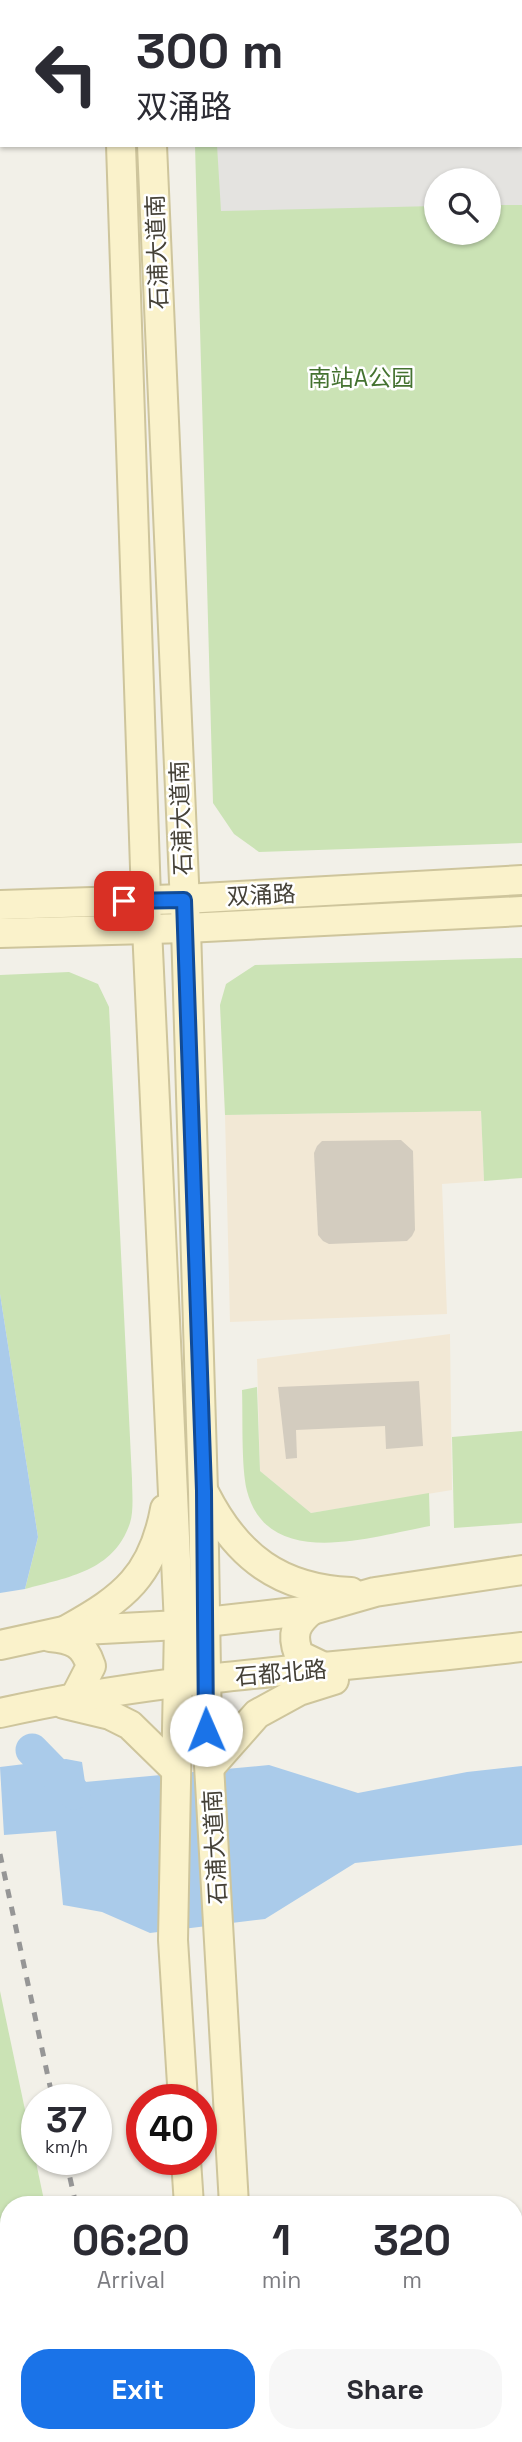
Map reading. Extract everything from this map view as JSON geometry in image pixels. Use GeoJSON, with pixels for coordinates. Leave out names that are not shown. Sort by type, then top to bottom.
{"type":"FeatureCollection","features":[{"type":"Feature","properties":{"kind":"street","name":"石浦大道南"},"geometry":{"type":"LineString","coordinates":[[121,147],[147,928],[168,1421],[171,1472],[193,1624],[206,1680],[234,2196]]}},
{"type":"Feature","properties":{"kind":"street","name":"石浦大道南"},"geometry":{"type":"LineString","coordinates":[[152,147],[186,928],[204,1491],[193,1624],[178,1682],[173,1940],[182,2084]]}},
{"type":"Feature","properties":{"kind":"street","name":"双涌路"},"geometry":{"type":"LineString","coordinates":[[0,905],[184,900],[522,880]]}},
{"type":"Feature","properties":{"kind":"street","name":"双涌路"},"geometry":{"type":"LineString","coordinates":[[0,933],[186,928],[522,911]]}},
{"type":"Feature","properties":{"kind":"street"},"geometry":{"type":"LineString","coordinates":[[168,1421],[182,1436],[189,1436],[197,1429],[201,1414]]}},
{"type":"Feature","properties":{"kind":"street"},"geometry":{"type":"LineString","coordinates":[[52,1634],[132,1586],[148,1565],[160,1536],[171,1472]]}},
{"type":"Feature","properties":{"kind":"street"},"geometry":{"type":"LineString","coordinates":[[204,1491],[220,1523],[237,1544],[257,1561],[289,1581],[322,1591],[375,1592]]}},
{"type":"Feature","properties":{"kind":"street"},"geometry":{"type":"LineString","coordinates":[[0,1645],[52,1634],[193,1624],[312,1610],[375,1592],[522,1570]]}},
{"type":"Feature","properties":{"kind":"street"},"geometry":{"type":"LineString","coordinates":[[312,1610],[299,1621],[294,1631],[295,1643],[299,1656],[326,1668]]}},
{"type":"Feature","properties":{"kind":"street"},"geometry":{"type":"LineString","coordinates":[[52,1634],[69,1639],[86,1650],[92,1666],[63,1699],[130,1725],[175,1769],[187,1757],[201,1757],[211,1766],[257,1713],[299,1691],[391,1663]]}},
{"type":"Feature","properties":{"kind":"street","name":"石都北路"},"geometry":{"type":"LineString","coordinates":[[0,1713],[63,1699],[178,1682],[391,1663],[522,1647]]}},
{"type":"Feature","properties":{"kind":"street"},"geometry":{"type":"LineString","coordinates":[[187,2175],[188,2196]]}},
{"type":"Feature","properties":{"kind":"shaded area"},"geometry":{"type":"Polygon","coordinates":[[[217,147],[522,147],[522,205],[501,205],[501,168],[424,168],[424,206],[221,211],[217,147]]]}},
{"type":"Feature","properties":{"kind":"shaded area"},"geometry":{"type":"Polygon","coordinates":[[[481,1111],[484,1181],[442,1184],[447,1314],[230,1322],[225,1115],[481,1111]]]}},
{"type":"Feature","properties":{"kind":"shaded area"},"geometry":{"type":"Polygon","coordinates":[[[450,1334],[452,1490],[311,1513],[260,1471],[257,1359],[450,1334]]]}},
{"type":"Feature","properties":{"kind":"green space","name":"南站A公园"},"geometry":{"type":"Polygon","coordinates":[[[195,147],[522,147],[522,843],[259,852],[234,834],[213,803],[195,147]]]}},
{"type":"Feature","properties":{"kind":"green space"},"geometry":{"type":"Polygon","coordinates":[[[522,958],[522,1178],[484,1181],[481,1111],[225,1115],[220,1005],[226,984],[255,965],[522,958]]]}},
{"type":"Feature","properties":{"kind":"green space"},"geometry":{"type":"Polygon","coordinates":[[[69,972],[98,984],[109,1007],[132,1512],[123,1539],[101,1562],[73,1576],[25,1589],[38,1537],[0,1294],[0,975],[69,972]]]}},
{"type":"Feature","properties":{"kind":"green space"},"geometry":{"type":"Polygon","coordinates":[[[257,1387],[260,1471],[311,1513],[429,1493],[430,1526],[353,1541],[325,1543],[299,1540],[276,1532],[259,1516],[245,1481],[242,1390],[257,1387]]]}},
{"type":"Feature","properties":{"kind":"green space"},"geometry":{"type":"Polygon","coordinates":[[[522,1431],[522,1523],[454,1528],[452,1437],[522,1431]]]}},
{"type":"Feature","properties":{"kind":"green space"},"geometry":{"type":"Polygon","coordinates":[[[0,1991],[21,2091],[21,2175],[39,2175],[43,2196],[0,2196],[0,1991]]]}},
{"type":"Feature","properties":{"kind":"water"},"geometry":{"type":"Polygon","coordinates":[[[0,1294],[38,1537],[25,1589],[0,1593],[0,1294]]]}},
{"type":"Feature","properties":{"kind":"water"},"geometry":{"type":"Polygon","coordinates":[[[66,1759],[82,1762],[85,1782],[269,1765],[358,1793],[467,1772],[522,1766],[522,1845],[355,1863],[265,1919],[150,1933],[102,1912],[63,1905],[56,1831],[4,1835],[0,1767],[66,1759]]]}},
{"type":"Feature","properties":{"kind":"building"},"geometry":{"type":"Polygon","coordinates":[[[401,1140],[413,1151],[415,1230],[412,1236],[407,1241],[329,1244],[323,1241],[318,1235],[314,1153],[317,1146],[322,1141],[401,1140]]]}},
{"type":"Feature","properties":{"kind":"building"},"geometry":{"type":"Polygon","coordinates":[[[419,1381],[423,1446],[386,1449],[385,1426],[296,1430],[297,1458],[286,1459],[278,1387],[419,1381]]]}},
{"type":"Feature","properties":{"kind":"waterway"},"geometry":{"type":"LineString","coordinates":[[32,1750],[74,1793]]}},
{"type":"Feature","properties":{"kind":"railway"},"geometry":{"type":"LineString","coordinates":[[0,1854],[50,2084]]}},
{"type":"Feature","properties":{"kind":"railway"},"geometry":{"type":"LineString","coordinates":[[69,2175],[74,2196]]}},
{"type":"Feature","properties":{"kind":"route"},"geometry":{"type":"LineString","coordinates":[[124,901],[184,900],[204,1491],[206,1730]]}}]}
